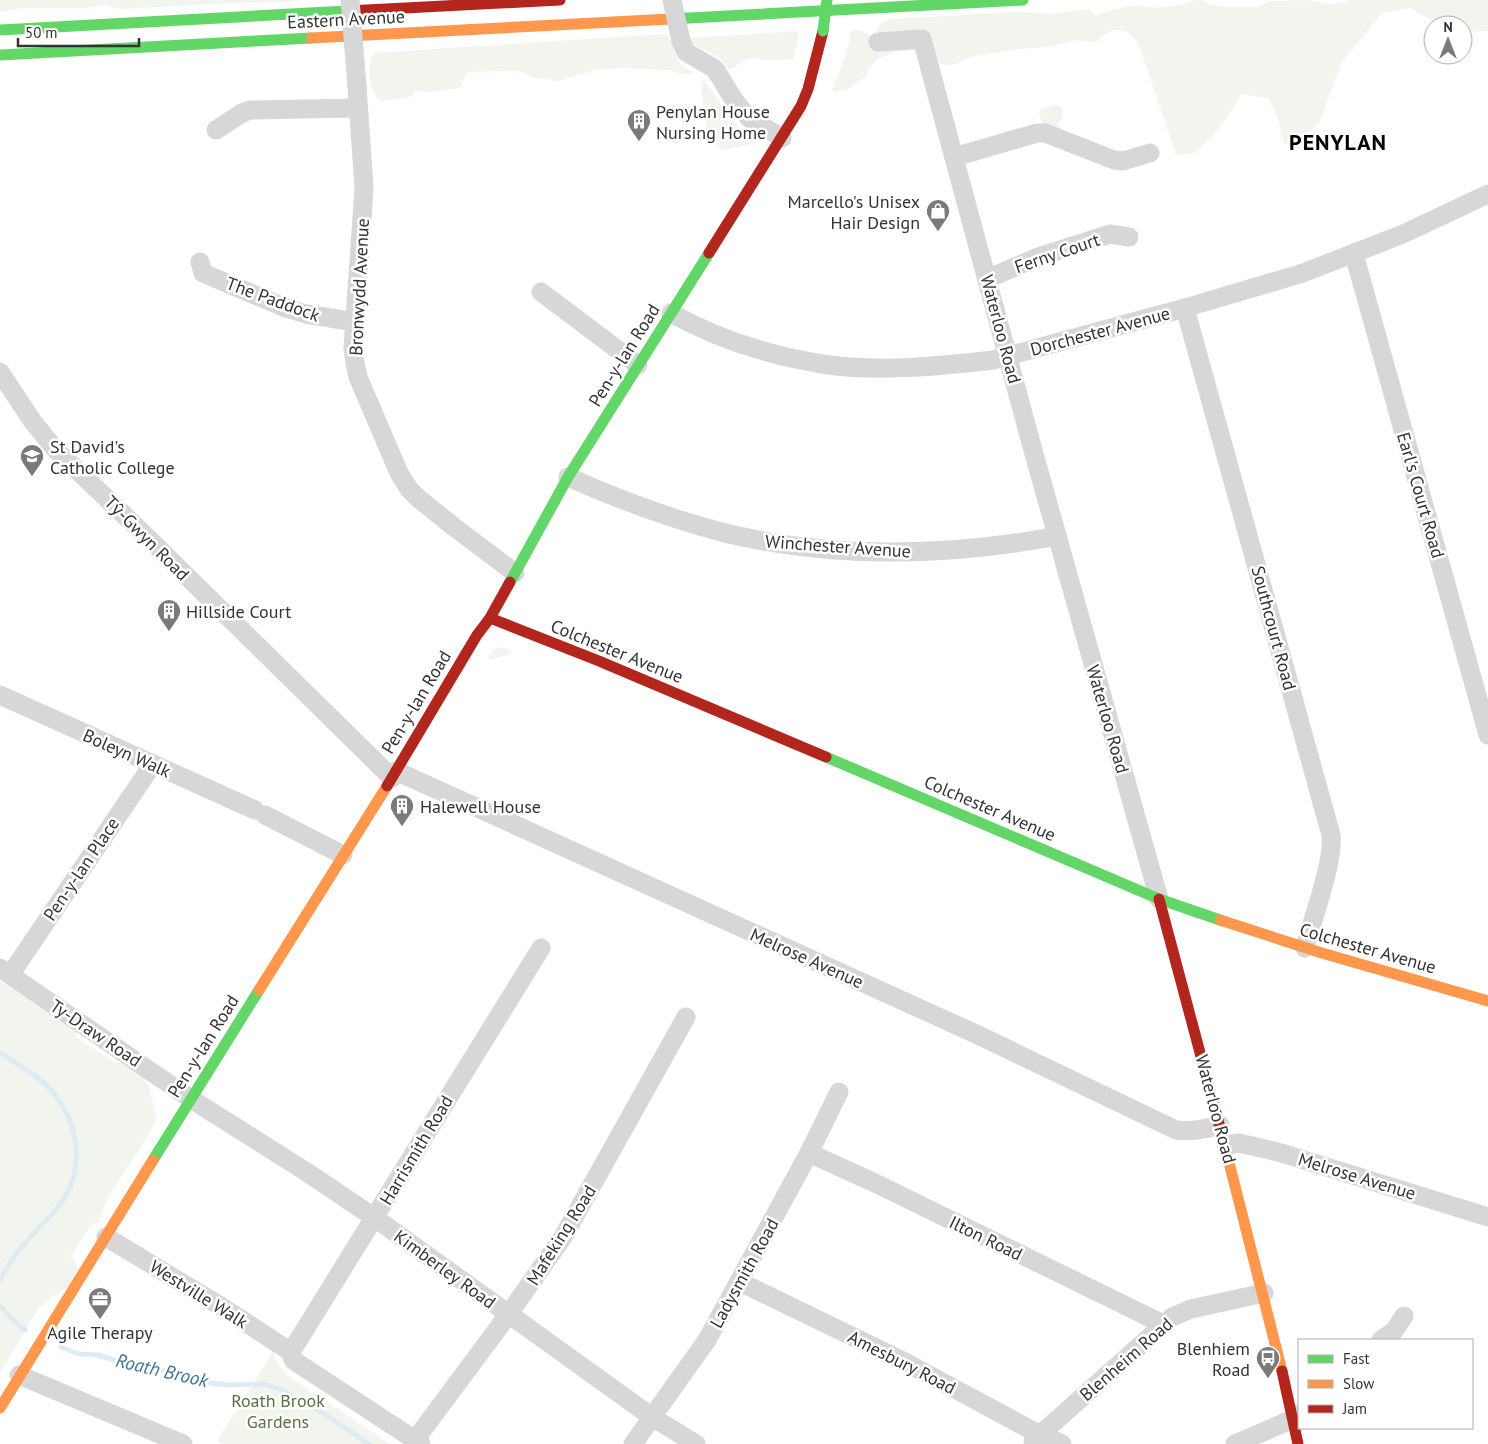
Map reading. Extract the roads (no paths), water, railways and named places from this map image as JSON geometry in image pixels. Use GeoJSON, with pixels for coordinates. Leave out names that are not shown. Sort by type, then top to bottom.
{"type":"FeatureCollection","features":[{"type":"Feature","properties":{"kind":"main road","name":"Eastern Avenue"},"geometry":{"type":"LineString","coordinates":[[0,30],[560,0]]}},
{"type":"Feature","properties":{"kind":"main road","name":"Pen-y-lan Road"},"geometry":{"type":"LineString","coordinates":[[0,1408],[394,774],[477,635],[490,618],[568,476],[782,138],[808,89],[823,31],[827,0]]}},
{"type":"Feature","properties":{"kind":"main road","name":"Eastern Avenue"},"geometry":{"type":"LineString","coordinates":[[0,55],[1023,0]]}},
{"type":"Feature","properties":{"kind":"main road","name":"Colchester Avenue"},"geometry":{"type":"LineString","coordinates":[[490,618],[599,661],[1158,899],[1304,948],[1488,1001]]}},
{"type":"Feature","properties":{"kind":"main road","name":"Waterloo Road"},"geometry":{"type":"LineString","coordinates":[[1158,899],[1226,1145],[1296,1417],[1298,1444]]}},
{"type":"Feature","properties":{"kind":"street","name":"Bronwydd Avenue"},"geometry":{"type":"LineString","coordinates":[[350,0],[364,188],[353,348],[358,377],[404,482],[418,498],[515,573]]}},
{"type":"Feature","properties":{"kind":"street"},"geometry":{"type":"LineString","coordinates":[[672,0],[681,41],[686,52],[715,69],[734,100],[749,118],[782,138]]}},
{"type":"Feature","properties":{"kind":"street","name":"Waterloo Road"},"geometry":{"type":"LineString","coordinates":[[878,42],[922,39],[1158,899]]}},
{"type":"Feature","properties":{"kind":"street"},"geometry":{"type":"LineString","coordinates":[[216,130],[250,110],[358,108]]}},
{"type":"Feature","properties":{"kind":"street"},"geometry":{"type":"LineString","coordinates":[[954,157],[1037,133],[1052,135],[1114,160],[1123,161],[1150,153]]}},
{"type":"Feature","properties":{"kind":"street","name":"Dorchester Avenue"},"geometry":{"type":"LineString","coordinates":[[671,313],[704,330],[734,341],[794,358],[830,365],[855,367],[928,366],[993,360],[1185,308],[1302,273],[1403,234],[1488,194]]}},
{"type":"Feature","properties":{"kind":"street","name":"Ferny Court"},"geometry":{"type":"LineString","coordinates":[[987,280],[1038,257],[1110,234],[1129,237]]}},
{"type":"Feature","properties":{"kind":"street","name":"Earl's Court Road"},"geometry":{"type":"LineString","coordinates":[[1354,254],[1483,698],[1488,735]]}},
{"type":"Feature","properties":{"kind":"street","name":"The Paddock"},"geometry":{"type":"LineString","coordinates":[[200,262],[203,273],[286,308],[312,316],[355,322]]}},
{"type":"Feature","properties":{"kind":"street"},"geometry":{"type":"LineString","coordinates":[[541,292],[638,364]]}},
{"type":"Feature","properties":{"kind":"street","name":"Southcourt Road"},"geometry":{"type":"LineString","coordinates":[[1185,308],[1331,835],[1332,845],[1304,948]]}},
{"type":"Feature","properties":{"kind":"street","name":"Tŷ-Gwyn Road"},"geometry":{"type":"LineString","coordinates":[[0,372],[33,422],[56,450],[394,774]]}},
{"type":"Feature","properties":{"kind":"street","name":"Winchester Avenue"},"geometry":{"type":"LineString","coordinates":[[568,476],[641,506],[721,532],[791,545],[882,552],[932,552],[1005,545],[1057,536]]}},
{"type":"Feature","properties":{"kind":"street","name":"Boleyn Walk"},"geometry":{"type":"LineString","coordinates":[[0,695],[260,812],[343,855]]}},
{"type":"Feature","properties":{"kind":"street","name":"Pen-y-lan Place"},"geometry":{"type":"LineString","coordinates":[[5,972],[153,764]]}},
{"type":"Feature","properties":{"kind":"street","name":"Melrose Avenue"},"geometry":{"type":"LineString","coordinates":[[394,774],[976,1034],[1176,1130],[1200,1131],[1220,1126]]}},
{"type":"Feature","properties":{"kind":"street","name":"Harrismith Road"},"geometry":{"type":"LineString","coordinates":[[291,1352],[541,948]]}},
{"type":"Feature","properties":{"kind":"street","name":"Ty-Draw Road"},"geometry":{"type":"LineString","coordinates":[[5,972],[191,1098]]}},
{"type":"Feature","properties":{"kind":"street","name":"Mafeking Road"},"geometry":{"type":"LineString","coordinates":[[418,1442],[563,1238],[686,1017]]}},
{"type":"Feature","properties":{"kind":"street","name":"Ladysmith Road"},"geometry":{"type":"LineString","coordinates":[[633,1444],[708,1340],[809,1153],[839,1092]]}},
{"type":"Feature","properties":{"kind":"street","name":"Kimberley Road"},"geometry":{"type":"LineString","coordinates":[[191,1098],[375,1218],[652,1417],[696,1444]]}},
{"type":"Feature","properties":{"kind":"street","name":"Melrose Avenue"},"geometry":{"type":"LineString","coordinates":[[1226,1145],[1239,1143],[1286,1154],[1488,1217]]}},
{"type":"Feature","properties":{"kind":"street","name":"Ilton Road"},"geometry":{"type":"LineString","coordinates":[[809,1153],[875,1183],[1163,1324]]}},
{"type":"Feature","properties":{"kind":"street","name":"Westville Walk"},"geometry":{"type":"LineString","coordinates":[[106,1237],[222,1307],[291,1352],[293,1360],[418,1442]]}},
{"type":"Feature","properties":{"kind":"street","name":"Amesbury Road"},"geometry":{"type":"LineString","coordinates":[[740,1282],[905,1362],[1035,1439],[1062,1444]]}},
{"type":"Feature","properties":{"kind":"street","name":"Blenheim Road"},"geometry":{"type":"LineString","coordinates":[[1035,1439],[1163,1324],[1180,1312],[1264,1293]]}},
{"type":"Feature","properties":{"kind":"street"},"geometry":{"type":"LineString","coordinates":[[1382,1339],[1394,1331],[1404,1316]]}},
{"type":"Feature","properties":{"kind":"street"},"geometry":{"type":"LineString","coordinates":[[19,1375],[183,1444]]}},
{"type":"Feature","properties":{"kind":"street"},"geometry":{"type":"LineString","coordinates":[[1235,1444],[1296,1417]]}},
{"type":"Feature","properties":{"kind":"waterway","name":"Roath Brook"},"geometry":{"type":"LineString","coordinates":[[0,1053],[39,1079],[50,1089],[60,1101],[67,1115],[76,1143],[76,1158],[70,1188],[62,1202],[19,1251],[0,1280]]}},
{"type":"Feature","properties":{"kind":"waterway","name":"Roath Brook"},"geometry":{"type":"LineString","coordinates":[[0,1306],[25,1330]]}},
{"type":"Feature","properties":{"kind":"waterway","name":"Roath Brook"},"geometry":{"type":"LineString","coordinates":[[61,1347],[79,1354],[98,1355],[130,1365],[172,1372],[211,1383],[229,1385],[264,1384],[279,1389],[323,1413],[369,1444]]}},
{"type":"Feature","properties":{"kind":"place","name":"Penylan House Nursing Home"},"geometry":{"type":"Point","coordinates":[639,142]}},
{"type":"Feature","properties":{"kind":"place","name":"Marcello's Unisex Hair Design"},"geometry":{"type":"Point","coordinates":[938,232]}},
{"type":"Feature","properties":{"kind":"place","name":"St David's Catholic College"},"geometry":{"type":"Point","coordinates":[32,477]}},
{"type":"Feature","properties":{"kind":"place","name":"Hillside Court"},"geometry":{"type":"Point","coordinates":[169,632]}},
{"type":"Feature","properties":{"kind":"place","name":"Halewell House"},"geometry":{"type":"Point","coordinates":[402,827]}},
{"type":"Feature","properties":{"kind":"place","name":"Agile Therapy"},"geometry":{"type":"Point","coordinates":[100,1320]}},
{"type":"Feature","properties":{"kind":"place","name":"Blenhiem Road"},"geometry":{"type":"Point","coordinates":[1268,1379]}},
{"type":"Feature","properties":{"kind":"district","name":"PENYLAN"},"geometry":{"type":"Point","coordinates":[1338,142]}},
{"type":"Feature","properties":{"kind":"park label","name":"Roath Brook Gardens"},"geometry":{"type":"Point","coordinates":[278,1410]}}]}
